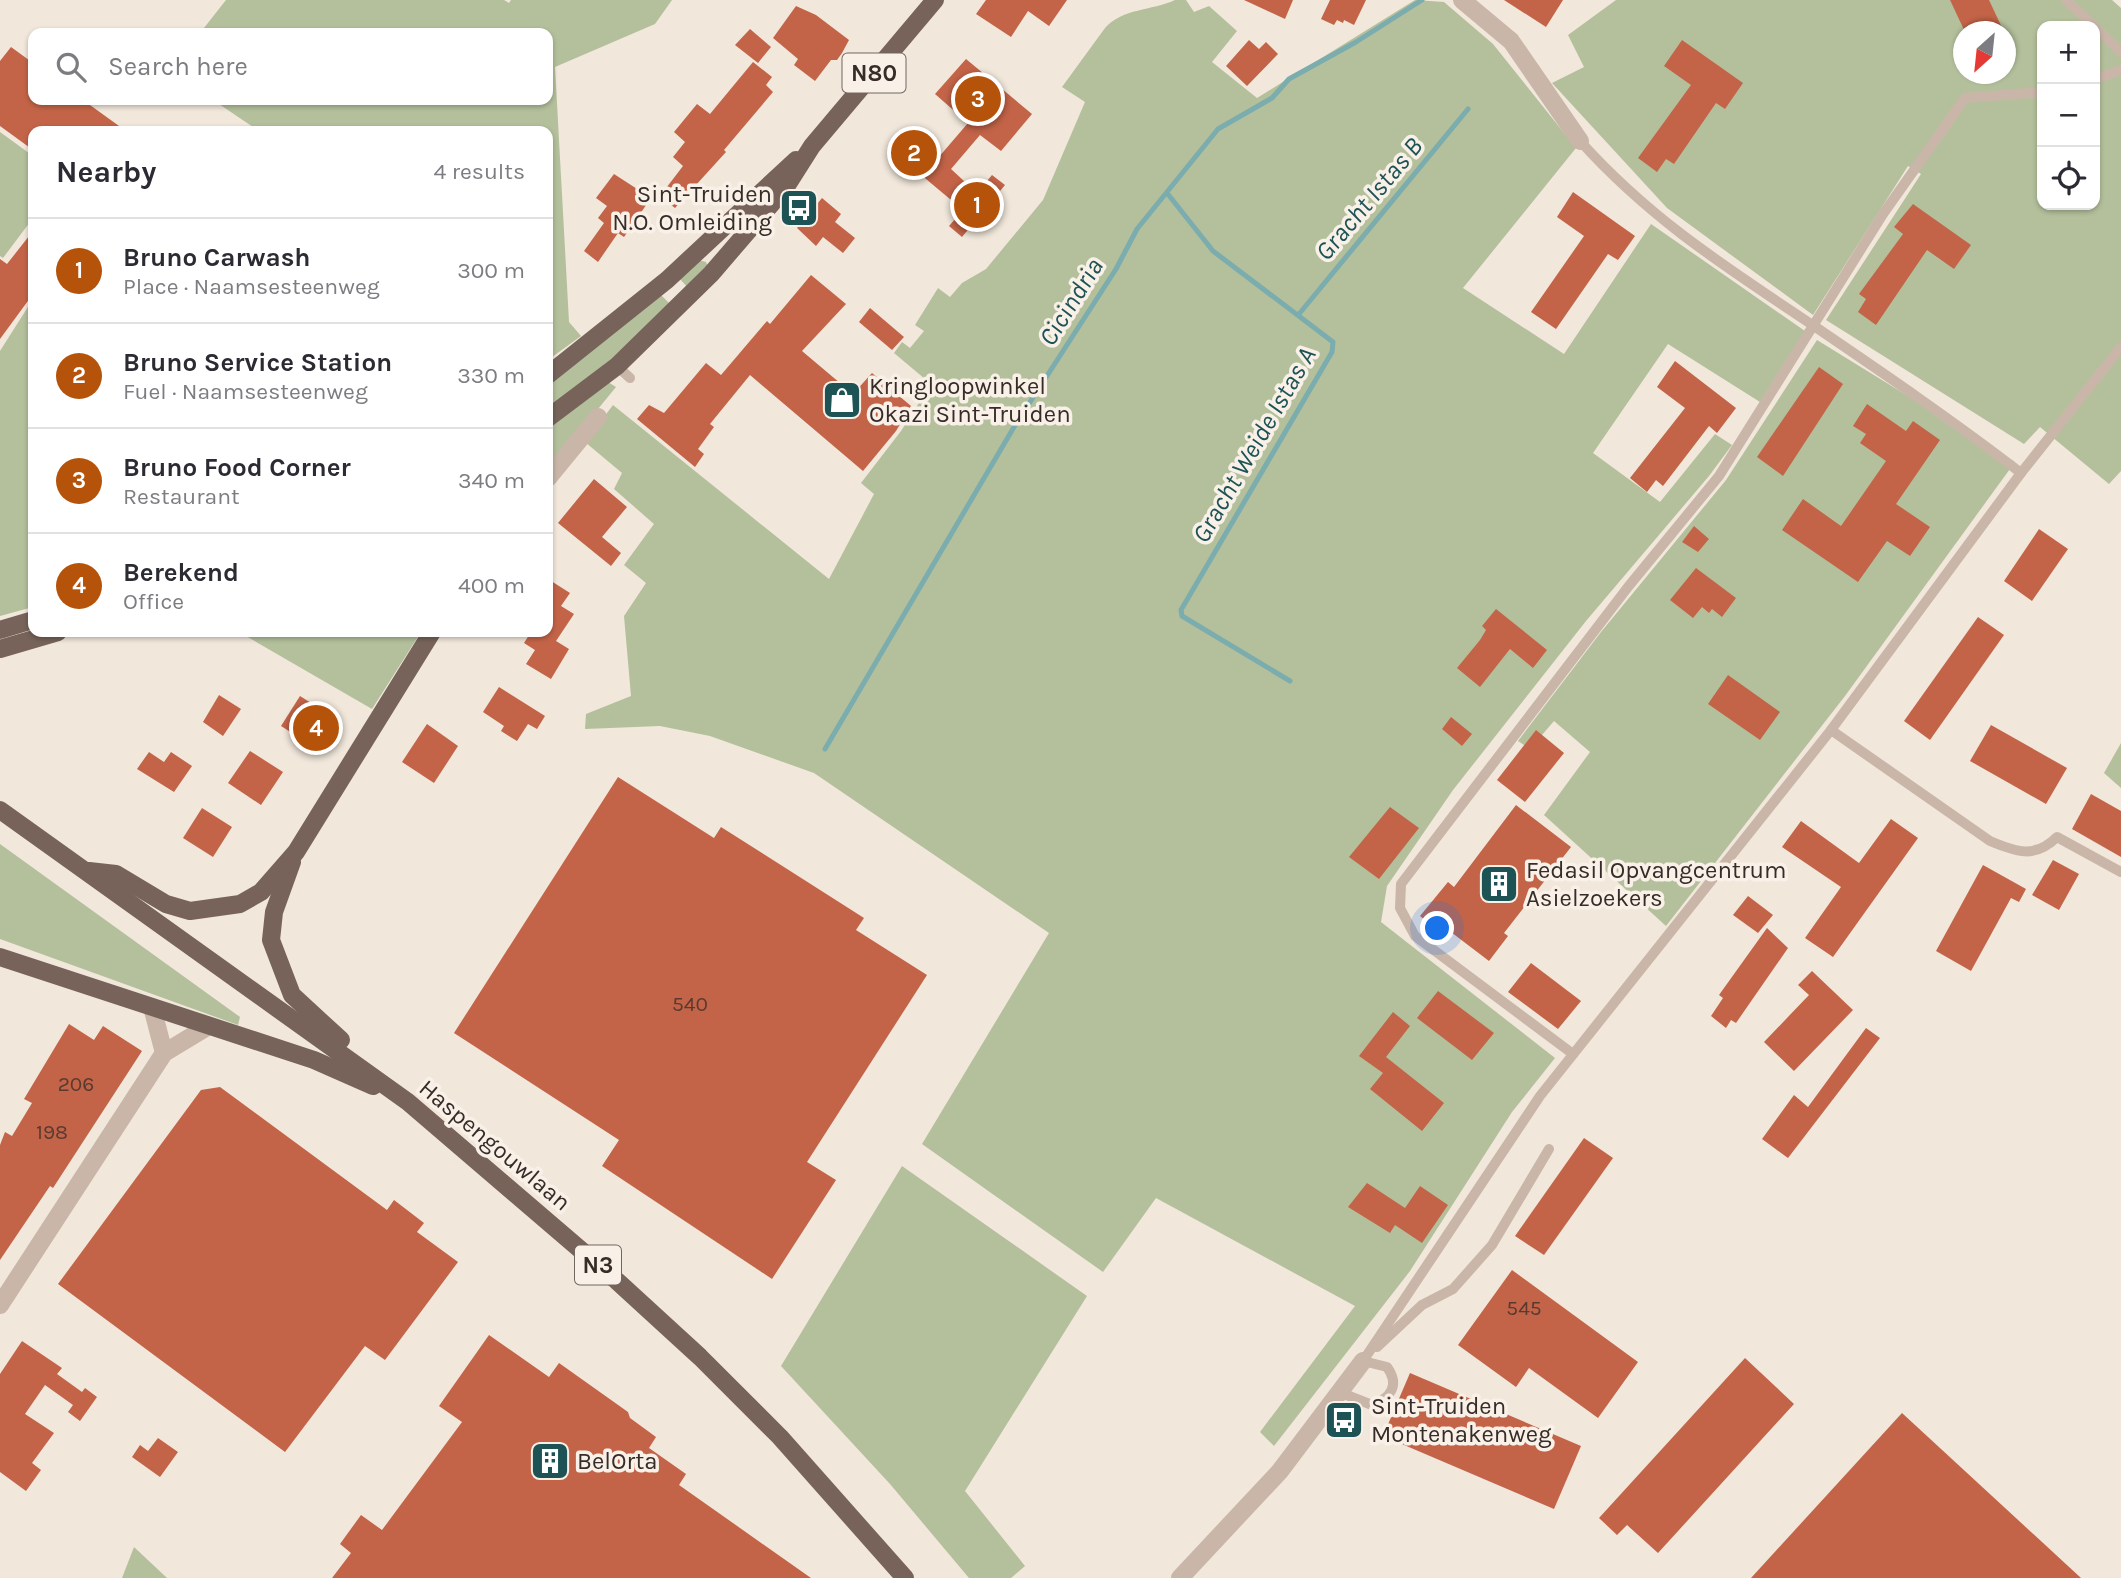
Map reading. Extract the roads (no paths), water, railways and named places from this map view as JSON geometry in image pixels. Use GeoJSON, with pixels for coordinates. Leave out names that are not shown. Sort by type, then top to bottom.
{"type":"FeatureCollection","features":[{"type":"Feature","properties":{"kind":"main road","name":"N80"},"geometry":{"type":"LineString","coordinates":[[553,371],[667,280],[812,146],[935,0]]}},
{"type":"Feature","properties":{"kind":"main road","name":"N80"},"geometry":{"type":"LineString","coordinates":[[553,415],[623,372],[786,187],[812,146]]}},
{"type":"Feature","properties":{"kind":"main road"},"geometry":{"type":"LineString","coordinates":[[0,630],[28,622]]}},
{"type":"Feature","properties":{"kind":"main road"},"geometry":{"type":"LineString","coordinates":[[0,649],[41,637]]}},
{"type":"Feature","properties":{"kind":"main road"},"geometry":{"type":"LineString","coordinates":[[85,870],[116,874],[166,904],[190,911],[217,910],[240,904],[261,892],[296,852],[429,637]]}},
{"type":"Feature","properties":{"kind":"main road","name":"Haspengouwlaan"},"geometry":{"type":"LineString","coordinates":[[0,810],[408,1102],[617,1281],[700,1357],[780,1437],[905,1578]]}},
{"type":"Feature","properties":{"kind":"main road"},"geometry":{"type":"LineString","coordinates":[[296,852],[274,912],[271,940],[292,995],[329,1031],[373,1063],[408,1102]]}},
{"type":"Feature","properties":{"kind":"main road"},"geometry":{"type":"LineString","coordinates":[[0,957],[314,1060],[408,1102]]}},
{"type":"Feature","properties":{"kind":"street"},"geometry":{"type":"LineString","coordinates":[[1462,0],[1511,41],[1580,141]]}},
{"type":"Feature","properties":{"kind":"street"},"geometry":{"type":"LineString","coordinates":[[553,472],[598,417]]}},
{"type":"Feature","properties":{"kind":"street"},"geometry":{"type":"LineString","coordinates":[[152,1007],[164,1053]]}},
{"type":"Feature","properties":{"kind":"street"},"geometry":{"type":"LineString","coordinates":[[0,1305],[164,1053],[207,1027]]}},
{"type":"Feature","properties":{"kind":"street"},"geometry":{"type":"LineString","coordinates":[[1180,1578],[1280,1471],[1363,1360]]}},
{"type":"Feature","properties":{"kind":"lane"},"geometry":{"type":"LineString","coordinates":[[2066,0],[2088,21]]}},
{"type":"Feature","properties":{"kind":"lane"},"geometry":{"type":"LineString","coordinates":[[2100,33],[2121,52]]}},
{"type":"Feature","properties":{"kind":"lane"},"geometry":{"type":"LineString","coordinates":[[2100,77],[2121,70]]}},
{"type":"Feature","properties":{"kind":"lane"},"geometry":{"type":"LineString","coordinates":[[1573,1054],[1415,936],[1400,908],[1401,884],[1612,608],[1719,476],[1815,327],[1883,214],[1965,98],[2037,92]]}},
{"type":"Feature","properties":{"kind":"lane"},"geometry":{"type":"LineString","coordinates":[[1580,141],[1615,180],[1703,254],[1815,327],[2021,473]]}},
{"type":"Feature","properties":{"kind":"lane"},"geometry":{"type":"LineString","coordinates":[[1363,1360],[1540,1096],[1831,730],[2021,473],[2121,346]]}},
{"type":"Feature","properties":{"kind":"lane"},"geometry":{"type":"LineString","coordinates":[[1831,730],[1990,841],[2016,852],[2045,849],[2057,837],[2121,872]]}},
{"type":"Feature","properties":{"kind":"lane"},"geometry":{"type":"LineString","coordinates":[[1363,1360],[1422,1306],[1453,1289],[1492,1245],[1549,1149]]}},
{"type":"Feature","properties":{"kind":"lane"},"geometry":{"type":"LineString","coordinates":[[1339,1392],[1372,1405],[1389,1395],[1394,1387],[1394,1376],[1387,1367],[1363,1360]]}},
{"type":"Feature","properties":{"kind":"waterway","name":"Cicindria"},"geometry":{"type":"LineString","coordinates":[[825,749],[1014,427],[1116,269],[1137,229],[1218,129],[1272,98],[1289,79],[1356,42],[1422,0]]}},
{"type":"Feature","properties":{"kind":"waterway","name":"Gracht Istas B"},"geometry":{"type":"LineString","coordinates":[[1299,314],[1468,109]]}},
{"type":"Feature","properties":{"kind":"waterway","name":"Gracht Weide Istas A"},"geometry":{"type":"LineString","coordinates":[[1167,193],[1213,251],[1333,342],[1332,352],[1181,610],[1182,616],[1290,681]]}},
{"type":"Feature","properties":{"kind":"place","name":"Bruno Food Corner"},"geometry":{"type":"Point","coordinates":[978,99]}},
{"type":"Feature","properties":{"kind":"place","name":"Bruno Service Station"},"geometry":{"type":"Point","coordinates":[914,153]}},
{"type":"Feature","properties":{"kind":"place","name":"Bruno Carwash"},"geometry":{"type":"Point","coordinates":[977,205]}},
{"type":"Feature","properties":{"kind":"place","name":"Sint-Truiden N.O. Omleiding"},"geometry":{"type":"Point","coordinates":[799,208]}},
{"type":"Feature","properties":{"kind":"place","name":"Kringloopwinkel Okazi Sint-Truiden"},"geometry":{"type":"Point","coordinates":[842,400]}},
{"type":"Feature","properties":{"kind":"place","name":"Berekend"},"geometry":{"type":"Point","coordinates":[316,728]}},
{"type":"Feature","properties":{"kind":"place","name":"Fedasil Opvangcentrum Asielzoekers"},"geometry":{"type":"Point","coordinates":[1499,884]}},
{"type":"Feature","properties":{"kind":"place","name":"Sint-Truiden Montenakenweg"},"geometry":{"type":"Point","coordinates":[1344,1420]}},
{"type":"Feature","properties":{"kind":"place","name":"BelOrta"},"geometry":{"type":"Point","coordinates":[550,1461]}}]}
